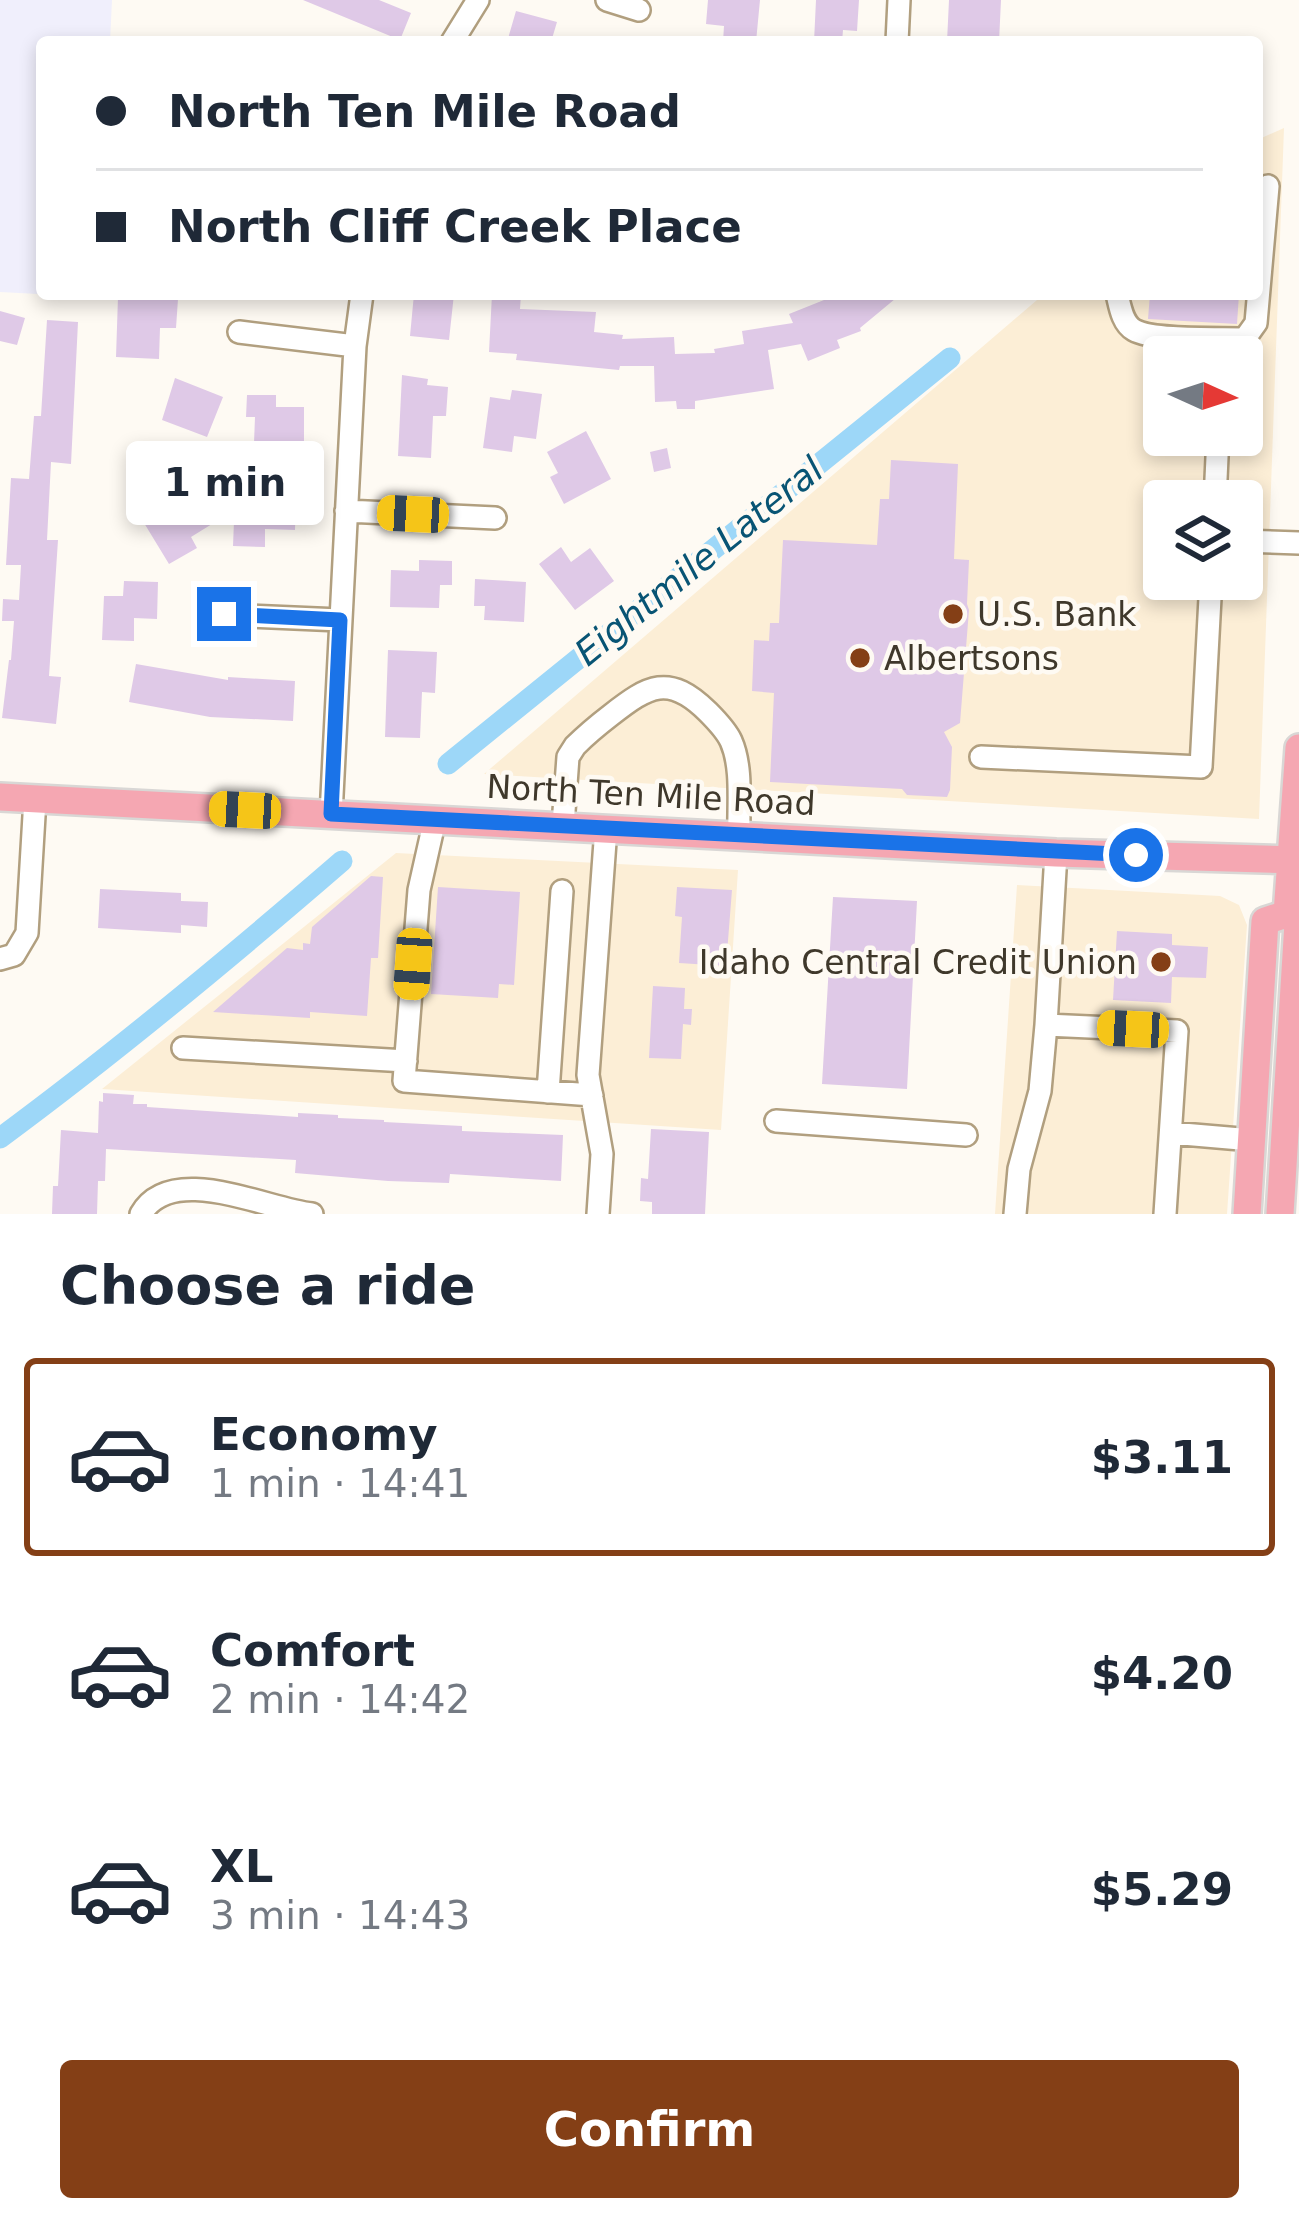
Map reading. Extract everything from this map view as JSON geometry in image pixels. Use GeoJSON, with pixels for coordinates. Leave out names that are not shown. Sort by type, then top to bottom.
{"type":"FeatureCollection","features":[{"type":"Feature","properties":{"kind":"main road"},"geometry":{"type":"LineString","coordinates":[[1288,914],[1299,748]]}},
{"type":"Feature","properties":{"kind":"main road","name":"North Ten Mile Road"},"geometry":{"type":"LineString","coordinates":[[0,797],[1056,853],[1295,860]]}},
{"type":"Feature","properties":{"kind":"main road"},"geometry":{"type":"LineString","coordinates":[[1247,1214],[1265,921],[1288,914]]}},
{"type":"Feature","properties":{"kind":"main road"},"geometry":{"type":"LineString","coordinates":[[1286,1211],[1298,923],[1288,914]]}},
{"type":"Feature","properties":{"kind":"street"},"geometry":{"type":"LineString","coordinates":[[456,36],[478,0]]}},
{"type":"Feature","properties":{"kind":"street"},"geometry":{"type":"LineString","coordinates":[[607,0],[639,10]]}},
{"type":"Feature","properties":{"kind":"street"},"geometry":{"type":"LineString","coordinates":[[897,36],[899,0]]}},
{"type":"Feature","properties":{"kind":"street"},"geometry":{"type":"LineString","coordinates":[[1263,243],[1268,186]]}},
{"type":"Feature","properties":{"kind":"street"},"geometry":{"type":"LineString","coordinates":[[331,814],[361,300]]}},
{"type":"Feature","properties":{"kind":"street"},"geometry":{"type":"LineString","coordinates":[[1119,300],[1125,321],[1134,330],[1178,336]]}},
{"type":"Feature","properties":{"kind":"street"},"geometry":{"type":"LineString","coordinates":[[1247,336],[1256,323],[1258,300]]}},
{"type":"Feature","properties":{"kind":"street"},"geometry":{"type":"LineString","coordinates":[[239,332],[356,346]]}},
{"type":"Feature","properties":{"kind":"street"},"geometry":{"type":"LineString","coordinates":[[346,511],[495,518]]}},
{"type":"Feature","properties":{"kind":"street"},"geometry":{"type":"LineString","coordinates":[[1263,542],[1299,543]]}},
{"type":"Feature","properties":{"kind":"street"},"geometry":{"type":"LineString","coordinates":[[981,757],[1201,767],[1210,600]]}},
{"type":"Feature","properties":{"kind":"street"},"geometry":{"type":"LineString","coordinates":[[224,614],[340,620]]}},
{"type":"Feature","properties":{"kind":"street"},"geometry":{"type":"LineString","coordinates":[[563,825],[568,757],[575,746],[637,694],[653,687],[671,688],[717,721],[730,740],[736,760],[739,835]]}},
{"type":"Feature","properties":{"kind":"street"},"geometry":{"type":"LineString","coordinates":[[0,959],[14,955],[27,933],[35,799]]}},
{"type":"Feature","properties":{"kind":"street"},"geometry":{"type":"LineString","coordinates":[[435,819],[419,890],[404,1081],[592,1096]]}},
{"type":"Feature","properties":{"kind":"street"},"geometry":{"type":"LineString","coordinates":[[598,1214],[602,1154],[588,1075],[606,828]]}},
{"type":"Feature","properties":{"kind":"street"},"geometry":{"type":"LineString","coordinates":[[1016,1214],[1019,1169],[1040,1091],[1056,853]]}},
{"type":"Feature","properties":{"kind":"street"},"geometry":{"type":"LineString","coordinates":[[548,1092],[562,891]]}},
{"type":"Feature","properties":{"kind":"street"},"geometry":{"type":"LineString","coordinates":[[558,951],[597,955]]}},
{"type":"Feature","properties":{"kind":"street"},"geometry":{"type":"LineString","coordinates":[[1046,1025],[1177,1031],[1165,1214]]}},
{"type":"Feature","properties":{"kind":"street"},"geometry":{"type":"LineString","coordinates":[[552,1037],[591,1040]]}},
{"type":"Feature","properties":{"kind":"street"},"geometry":{"type":"LineString","coordinates":[[183,1048],[406,1061]]}},
{"type":"Feature","properties":{"kind":"street"},"geometry":{"type":"LineString","coordinates":[[776,1121],[966,1135]]}},
{"type":"Feature","properties":{"kind":"street"},"geometry":{"type":"LineString","coordinates":[[1171,1133],[1252,1140]]}},
{"type":"Feature","properties":{"kind":"street"},"geometry":{"type":"LineString","coordinates":[[144,1209],[160,1195],[176,1190],[239,1194],[312,1214]]}},
{"type":"Feature","properties":{"kind":"shaded area"},"geometry":{"type":"Polygon","coordinates":[[[0,0],[112,0],[110,36],[36,36],[36,294],[0,292],[0,0]]]}},
{"type":"Feature","properties":{"kind":"shaded area"},"geometry":{"type":"Polygon","coordinates":[[[1284,128],[1259,819],[484,774],[1037,300],[1263,300],[1263,137],[1284,128]]]}},
{"type":"Feature","properties":{"kind":"shaded area"},"geometry":{"type":"Polygon","coordinates":[[[396,853],[738,870],[721,1130],[102,1089],[396,853]]]}},
{"type":"Feature","properties":{"kind":"shaded area"},"geometry":{"type":"Polygon","coordinates":[[[1017,885],[1220,896],[1239,905],[1247,925],[1227,1214],[995,1214],[1017,885]]]}},
{"type":"Feature","properties":{"kind":"building"},"geometry":{"type":"Polygon","coordinates":[[[303,0],[379,0],[411,13],[402,36],[390,36],[303,0]]]}},
{"type":"Feature","properties":{"kind":"building"},"geometry":{"type":"Polygon","coordinates":[[[708,0],[760,0],[757,36],[723,36],[724,26],[706,24],[708,0]]]}},
{"type":"Feature","properties":{"kind":"building"},"geometry":{"type":"Polygon","coordinates":[[[816,0],[859,0],[857,31],[814,36],[816,0]]]}},
{"type":"Feature","properties":{"kind":"building"},"geometry":{"type":"Polygon","coordinates":[[[949,0],[1001,0],[999,36],[947,36],[949,0]]]}},
{"type":"Feature","properties":{"kind":"building"},"geometry":{"type":"Polygon","coordinates":[[[516,11],[557,22],[553,36],[509,36],[516,11]]]}},
{"type":"Feature","properties":{"kind":"building"},"geometry":{"type":"Polygon","coordinates":[[[118,300],[178,300],[176,328],[160,328],[159,359],[116,357],[118,300]]]}},
{"type":"Feature","properties":{"kind":"building"},"geometry":{"type":"Polygon","coordinates":[[[413,300],[453,300],[449,340],[410,336],[413,300]]]}},
{"type":"Feature","properties":{"kind":"building"},"geometry":{"type":"Polygon","coordinates":[[[492,300],[521,300],[520,309],[596,312],[594,332],[623,335],[622,339],[674,337],[675,354],[715,353],[714,349],[744,344],[742,331],[793,323],[789,314],[824,300],[894,300],[861,331],[837,340],[840,348],[808,361],[801,344],[768,350],[774,389],[695,401],[695,409],[677,409],[676,401],[655,402],[654,366],[620,366],[619,370],[516,360],[517,354],[489,352],[492,300]]]}},
{"type":"Feature","properties":{"kind":"building"},"geometry":{"type":"Polygon","coordinates":[[[1150,300],[1239,300],[1237,324],[1148,319],[1150,300]]]}},
{"type":"Feature","properties":{"kind":"building"},"geometry":{"type":"Polygon","coordinates":[[[0,311],[25,318],[17,345],[0,341],[0,311]]]}},
{"type":"Feature","properties":{"kind":"building"},"geometry":{"type":"Polygon","coordinates":[[[47,320],[78,322],[71,464],[51,462],[47,540],[58,540],[49,676],[61,677],[56,724],[2,718],[14,621],[2,621],[3,599],[19,600],[21,565],[6,565],[11,478],[29,479],[34,416],[41,416],[47,320]]]}},
{"type":"Feature","properties":{"kind":"building"},"geometry":{"type":"Polygon","coordinates":[[[402,375],[448,387],[446,416],[433,416],[431,458],[398,456],[402,375]]]}},
{"type":"Feature","properties":{"kind":"building"},"geometry":{"type":"Polygon","coordinates":[[[175,378],[223,397],[207,437],[162,420],[175,378]]]}},
{"type":"Feature","properties":{"kind":"building"},"geometry":{"type":"Polygon","coordinates":[[[512,390],[542,394],[536,439],[514,436],[512,452],[483,448],[490,397],[510,400],[512,390]]]}},
{"type":"Feature","properties":{"kind":"building"},"geometry":{"type":"Polygon","coordinates":[[[247,395],[276,395],[276,407],[304,407],[304,444],[283,444],[283,455],[267,455],[268,443],[254,443],[255,417],[246,417],[247,395]]]}},
{"type":"Feature","properties":{"kind":"building"},"geometry":{"type":"Polygon","coordinates":[[[586,431],[611,479],[564,504],[550,477],[558,473],[547,452],[586,431]]]}},
{"type":"Feature","properties":{"kind":"building"},"geometry":{"type":"Polygon","coordinates":[[[667,448],[671,468],[654,472],[650,452],[667,448]]]}},
{"type":"Feature","properties":{"kind":"building","name":"Albertsons"},"geometry":{"type":"Polygon","coordinates":[[[891,460],[958,464],[954,559],[969,560],[969,610],[960,723],[944,732],[952,747],[950,790],[947,797],[907,795],[902,789],[770,782],[774,693],[752,691],[754,640],[769,641],[770,623],[779,623],[783,540],[877,545],[880,499],[889,499],[891,460]]]}},
{"type":"Feature","properties":{"kind":"building"},"geometry":{"type":"Polygon","coordinates":[[[190,488],[212,524],[191,537],[197,548],[169,564],[141,518],[190,488]]]}},
{"type":"Feature","properties":{"kind":"building"},"geometry":{"type":"Polygon","coordinates":[[[242,494],[296,496],[295,530],[265,529],[265,547],[233,546],[234,521],[241,522],[242,494]]]}},
{"type":"Feature","properties":{"kind":"building"},"geometry":{"type":"Polygon","coordinates":[[[561,547],[571,562],[590,548],[614,581],[575,610],[539,564],[561,547]]]}},
{"type":"Feature","properties":{"kind":"building"},"geometry":{"type":"Polygon","coordinates":[[[419,560],[452,561],[452,585],[440,585],[439,608],[390,607],[391,570],[419,571],[419,560]]]}},
{"type":"Feature","properties":{"kind":"building"},"geometry":{"type":"Polygon","coordinates":[[[475,579],[526,582],[524,622],[484,620],[485,606],[474,606],[475,579]]]}},
{"type":"Feature","properties":{"kind":"building"},"geometry":{"type":"Polygon","coordinates":[[[124,581],[158,582],[157,619],[134,618],[134,641],[102,640],[104,596],[123,596],[124,581]]]}},
{"type":"Feature","properties":{"kind":"building"},"geometry":{"type":"Polygon","coordinates":[[[388,650],[437,652],[435,693],[422,692],[420,738],[385,737],[388,650]]]}},
{"type":"Feature","properties":{"kind":"building"},"geometry":{"type":"Polygon","coordinates":[[[136,664],[228,680],[295,681],[293,721],[210,717],[129,702],[136,664]]]}},
{"type":"Feature","properties":{"kind":"building"},"geometry":{"type":"Polygon","coordinates":[[[371,876],[383,877],[378,958],[371,958],[367,1016],[213,1012],[287,948],[303,950],[303,943],[310,944],[312,927],[371,876]]]}},
{"type":"Feature","properties":{"kind":"building"},"geometry":{"type":"Polygon","coordinates":[[[438,887],[520,892],[514,985],[499,984],[498,998],[431,994],[438,887]]]}},
{"type":"Feature","properties":{"kind":"building"},"geometry":{"type":"Polygon","coordinates":[[[677,887],[732,890],[726,966],[679,963],[682,917],[675,916],[677,887]]]}},
{"type":"Feature","properties":{"kind":"building"},"geometry":{"type":"Polygon","coordinates":[[[100,889],[181,893],[181,901],[208,902],[207,927],[181,925],[181,933],[98,928],[100,889]]]}},
{"type":"Feature","properties":{"kind":"building"},"geometry":{"type":"Polygon","coordinates":[[[833,897],[917,901],[907,1089],[822,1084],[833,897]]]}},
{"type":"Feature","properties":{"kind":"building","name":"Idaho Central Credit Union"},"geometry":{"type":"Polygon","coordinates":[[[1117,931],[1172,934],[1172,945],[1208,947],[1206,978],[1172,977],[1171,1003],[1113,1000],[1117,931]]]}},
{"type":"Feature","properties":{"kind":"building"},"geometry":{"type":"Polygon","coordinates":[[[653,986],[685,988],[684,1009],[692,1009],[691,1025],[683,1024],[681,1059],[649,1058],[653,986]]]}},
{"type":"Feature","properties":{"kind":"building"},"geometry":{"type":"Polygon","coordinates":[[[103,1093],[134,1095],[133,1104],[147,1107],[298,1117],[298,1113],[338,1115],[462,1126],[462,1131],[563,1135],[561,1181],[450,1174],[449,1183],[388,1181],[295,1173],[296,1160],[106,1149],[97,1214],[52,1214],[61,1130],[98,1133],[103,1093]]]}},
{"type":"Feature","properties":{"kind":"building"},"geometry":{"type":"Polygon","coordinates":[[[651,1129],[709,1132],[705,1214],[652,1214],[652,1202],[640,1201],[641,1178],[648,1179],[651,1129]]]}},
{"type":"Feature","properties":{"kind":"waterway","name":"Eightmile Lateral"},"geometry":{"type":"LineString","coordinates":[[448,764],[950,358]]}},
{"type":"Feature","properties":{"kind":"waterway","name":"Eightmile Lateral"},"geometry":{"type":"LineString","coordinates":[[0,1138],[174,1003],[342,861]]}},
{"type":"Feature","properties":{"kind":"place","name":"U.S. Bank"},"geometry":{"type":"Point","coordinates":[953,614]}},
{"type":"Feature","properties":{"kind":"place","name":"Albertsons"},"geometry":{"type":"Point","coordinates":[860,658]}},
{"type":"Feature","properties":{"kind":"place","name":"Idaho Central Credit Union"},"geometry":{"type":"Point","coordinates":[1161,962]}},
{"type":"Feature","properties":{"kind":"route"},"geometry":{"type":"LineString","coordinates":[[224,614],[340,620],[331,814],[1136,855]]}}]}
